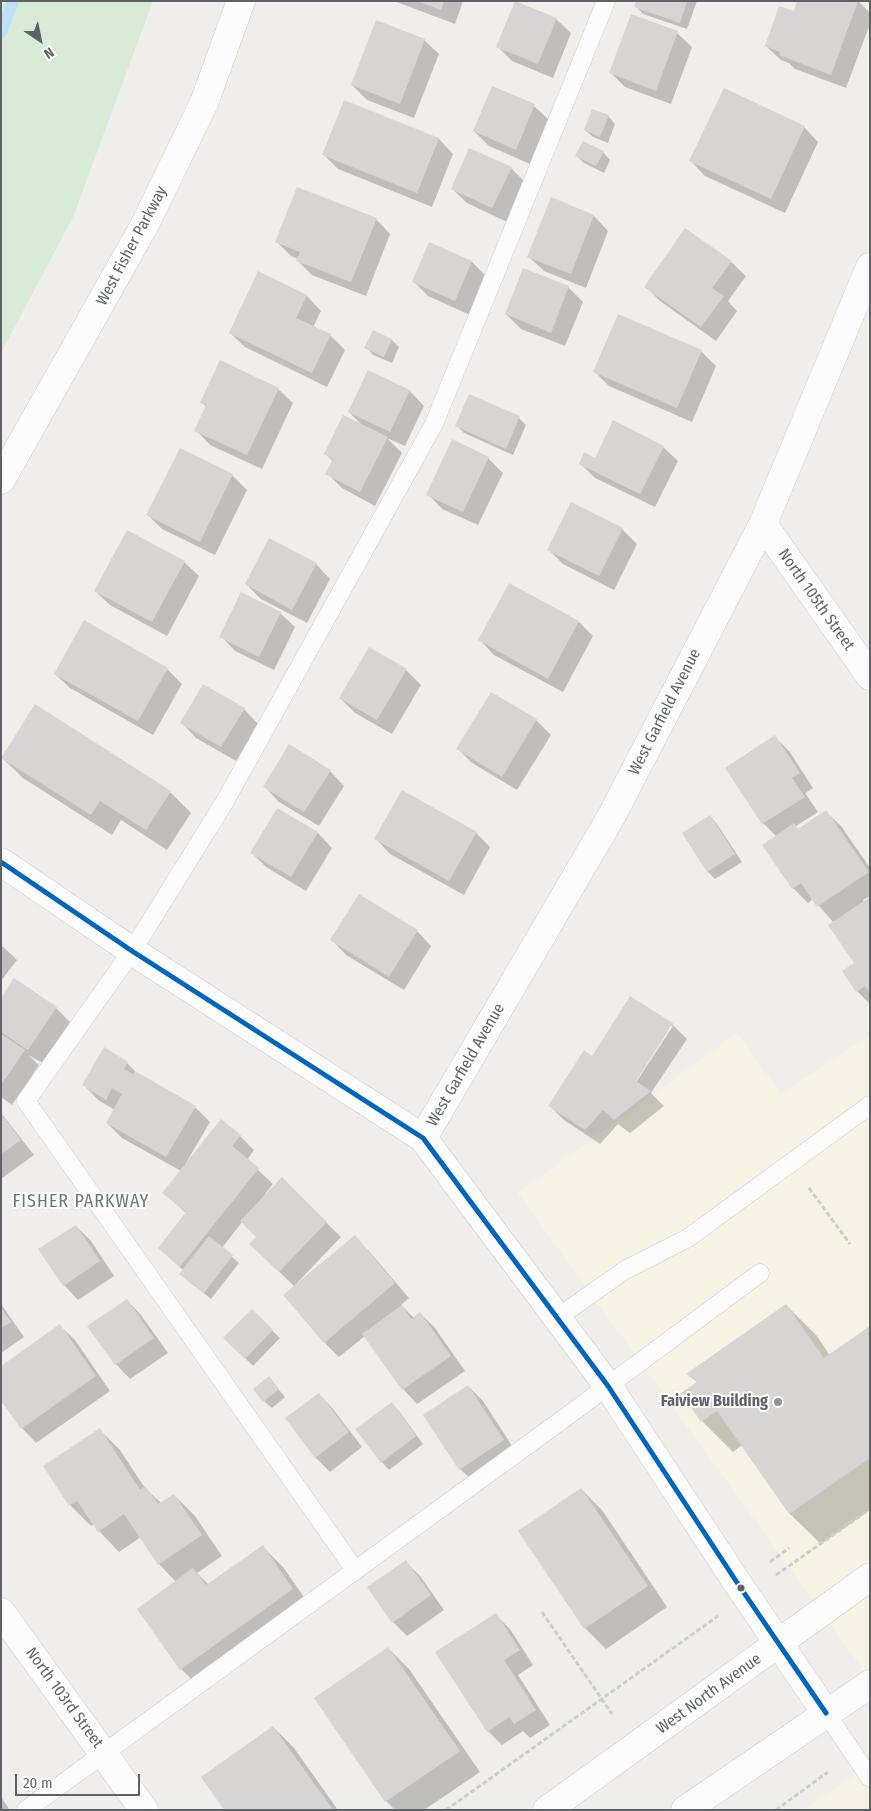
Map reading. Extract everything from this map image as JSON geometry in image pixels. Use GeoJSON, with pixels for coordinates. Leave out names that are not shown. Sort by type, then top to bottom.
{"type":"FeatureCollection","features":[{"type":"Feature","properties":{"kind":"street","name":"West Fisher Parkway"},"geometry":{"type":"LineString","coordinates":[[1,480],[144,226],[204,103],[241,1]]}},
{"type":"Feature","properties":{"kind":"street","name":"West Garfield Avenue"},"geometry":{"type":"LineString","coordinates":[[423,1138],[611,817],[763,524],[870,267]]}},
{"type":"Feature","properties":{"kind":"street","name":"North 105th Street"},"geometry":{"type":"LineString","coordinates":[[763,524],[870,676]]}},
{"type":"Feature","properties":{"kind":"street"},"geometry":{"type":"LineString","coordinates":[[1,862],[132,951],[423,1138],[608,1386],[826,1713]]}},
{"type":"Feature","properties":{"kind":"street","name":"West North Avenue"},"geometry":{"type":"LineString","coordinates":[[547,1810],[870,1577]]}},
{"type":"Feature","properties":{"kind":"street","name":"North 103rd Street"},"geometry":{"type":"LineString","coordinates":[[1,1612],[144,1810]]}},
{"type":"Feature","properties":{"kind":"street"},"geometry":{"type":"LineString","coordinates":[[684,1810],[870,1684]]}},
{"type":"Feature","properties":{"kind":"lane"},"geometry":{"type":"LineString","coordinates":[[355,1570],[26,1101],[132,951],[224,803],[434,424],[606,1]]}},
{"type":"Feature","properties":{"kind":"lane"},"geometry":{"type":"LineString","coordinates":[[557,1318],[625,1270],[688,1238],[870,1105]]}},
{"type":"Feature","properties":{"kind":"lane"},"geometry":{"type":"LineString","coordinates":[[26,1810],[760,1273]]}},
{"type":"Feature","properties":{"kind":"lane"},"geometry":{"type":"LineString","coordinates":[[826,1713],[870,1778]]}},
{"type":"Feature","properties":{"kind":"path"},"geometry":{"type":"LineString","coordinates":[[791,1162],[850,1244]]}},
{"type":"Feature","properties":{"kind":"path"},"geometry":{"type":"LineString","coordinates":[[786,1569],[870,1509]]}},
{"type":"Feature","properties":{"kind":"path"},"geometry":{"type":"LineString","coordinates":[[770,1562],[789,1548]]}},
{"type":"Feature","properties":{"kind":"path"},"geometry":{"type":"LineString","coordinates":[[542,1612],[612,1714]]}},
{"type":"Feature","properties":{"kind":"path"},"geometry":{"type":"LineString","coordinates":[[446,1810],[722,1613]]}},
{"type":"Feature","properties":{"kind":"path"},"geometry":{"type":"LineString","coordinates":[[776,1810],[796,1795]]}},
{"type":"Feature","properties":{"kind":"shaded area"},"geometry":{"type":"Polygon","coordinates":[[[737,1033],[781,1094],[870,1035],[870,1679],[518,1193],[737,1033]]]}},
{"type":"Feature","properties":{"kind":"shaded area"},"geometry":{"type":"Polygon","coordinates":[[[870,1764],[870,1810],[804,1810],[870,1764]]]}},
{"type":"Feature","properties":{"kind":"green space"},"geometry":{"type":"Polygon","coordinates":[[[1,1],[153,1],[73,217],[1,353],[1,1]]]}},
{"type":"Feature","properties":{"kind":"building"},"geometry":{"type":"Polygon","coordinates":[[[417,1],[444,1],[441,10],[417,1]]]}},
{"type":"Feature","properties":{"kind":"building"},"geometry":{"type":"Polygon","coordinates":[[[515,1],[557,18],[538,64],[496,47],[515,1]]]}},
{"type":"Feature","properties":{"kind":"building"},"geometry":{"type":"Polygon","coordinates":[[[636,1],[687,1],[680,23],[634,7],[636,1]]]}},
{"type":"Feature","properties":{"kind":"building"},"geometry":{"type":"Polygon","coordinates":[[[797,1],[858,1],[831,75],[779,55],[780,52],[765,46],[779,6],[794,11],[797,1]]]}},
{"type":"Feature","properties":{"kind":"building"},"geometry":{"type":"Polygon","coordinates":[[[631,14],[678,31],[656,91],[609,73],[631,14]]]}},
{"type":"Feature","properties":{"kind":"building"},"geometry":{"type":"Polygon","coordinates":[[[376,20],[425,39],[400,104],[351,85],[376,20]]]}},
{"type":"Feature","properties":{"kind":"building"},"geometry":{"type":"Polygon","coordinates":[[[492,86],[535,104],[516,150],[473,131],[492,86]]]}},
{"type":"Feature","properties":{"kind":"building"},"geometry":{"type":"Polygon","coordinates":[[[724,88],[805,126],[771,199],[689,161],[724,88]]]}},
{"type":"Feature","properties":{"kind":"building"},"geometry":{"type":"Polygon","coordinates":[[[344,100],[439,138],[417,193],[322,155],[344,100]]]}},
{"type":"Feature","properties":{"kind":"building"},"geometry":{"type":"Polygon","coordinates":[[[592,109],[609,115],[600,137],[584,130],[592,109]]]}},
{"type":"Feature","properties":{"kind":"building"},"geometry":{"type":"Polygon","coordinates":[[[583,141],[604,151],[596,166],[575,156],[583,141]]]}},
{"type":"Feature","properties":{"kind":"building"},"geometry":{"type":"Polygon","coordinates":[[[469,148],[512,167],[492,208],[451,189],[469,148]]]}},
{"type":"Feature","properties":{"kind":"building"},"geometry":{"type":"Polygon","coordinates":[[[297,187],[377,218],[351,282],[296,261],[300,252],[275,242],[297,187]]]}},
{"type":"Feature","properties":{"kind":"building"},"geometry":{"type":"Polygon","coordinates":[[[551,197],[594,215],[571,274],[527,257],[551,197]]]}},
{"type":"Feature","properties":{"kind":"building"},"geometry":{"type":"Polygon","coordinates":[[[685,228],[732,261],[712,288],[724,296],[701,327],[644,287],[685,228]]]}},
{"type":"Feature","properties":{"kind":"building"},"geometry":{"type":"Polygon","coordinates":[[[429,242],[472,261],[455,301],[412,282],[429,242]]]}},
{"type":"Feature","properties":{"kind":"building"},"geometry":{"type":"Polygon","coordinates":[[[523,268],[569,286],[551,333],[505,314],[523,268]]]}},
{"type":"Feature","properties":{"kind":"building"},"geometry":{"type":"Polygon","coordinates":[[[258,271],[307,295],[296,318],[331,334],[312,373],[229,333],[258,271]]]}},
{"type":"Feature","properties":{"kind":"building"},"geometry":{"type":"Polygon","coordinates":[[[618,314],[702,350],[677,408],[593,372],[618,314]]]}},
{"type":"Feature","properties":{"kind":"building"},"geometry":{"type":"Polygon","coordinates":[[[373,330],[392,339],[384,357],[364,348],[373,330]]]}},
{"type":"Feature","properties":{"kind":"building"},"geometry":{"type":"Polygon","coordinates":[[[220,360],[279,388],[247,455],[194,431],[206,405],[200,403],[220,360]]]}},
{"type":"Feature","properties":{"kind":"building"},"geometry":{"type":"Polygon","coordinates":[[[368,370],[410,390],[390,432],[348,412],[368,370]]]}},
{"type":"Feature","properties":{"kind":"building"},"geometry":{"type":"Polygon","coordinates":[[[469,394],[520,416],[506,449],[455,426],[469,394]]]}},
{"type":"Feature","properties":{"kind":"building"},"geometry":{"type":"Polygon","coordinates":[[[343,415],[388,437],[360,492],[325,474],[333,459],[324,454],[343,415]]]}},
{"type":"Feature","properties":{"kind":"building"},"geometry":{"type":"Polygon","coordinates":[[[613,420],[664,446],[640,494],[579,464],[584,452],[595,458],[613,420]]]}},
{"type":"Feature","properties":{"kind":"building"},"geometry":{"type":"Polygon","coordinates":[[[452,439],[489,457],[463,512],[426,495],[452,439]]]}},
{"type":"Feature","properties":{"kind":"building"},"geometry":{"type":"Polygon","coordinates":[[[180,448],[233,474],[200,542],[146,515],[180,448]]]}},
{"type":"Feature","properties":{"kind":"building"},"geometry":{"type":"Polygon","coordinates":[[[571,502],[623,528],[599,576],[547,550],[571,502]]]}},
{"type":"Feature","properties":{"kind":"building"},"geometry":{"type":"Polygon","coordinates":[[[127,530],[185,561],[152,622],[94,591],[127,530]]]}},
{"type":"Feature","properties":{"kind":"building"},"geometry":{"type":"Polygon","coordinates":[[[269,538],[317,563],[292,610],[245,584],[269,538]]]}},
{"type":"Feature","properties":{"kind":"building"},"geometry":{"type":"Polygon","coordinates":[[[509,583],[579,621],[548,679],[478,640],[509,583]]]}},
{"type":"Feature","properties":{"kind":"building"},"geometry":{"type":"Polygon","coordinates":[[[241,592],[281,612],[259,657],[219,637],[241,592]]]}},
{"type":"Feature","properties":{"kind":"building"},"geometry":{"type":"Polygon","coordinates":[[[84,620],[168,668],[138,721],[54,674],[84,620]]]}},
{"type":"Feature","properties":{"kind":"building"},"geometry":{"type":"Polygon","coordinates":[[[369,647],[407,669],[377,720],[339,698],[369,647]]]}},
{"type":"Feature","properties":{"kind":"building"},"geometry":{"type":"Polygon","coordinates":[[[203,684],[245,708],[221,747],[180,723],[203,684]]]}},
{"type":"Feature","properties":{"kind":"building"},"geometry":{"type":"Polygon","coordinates":[[[491,692],[537,719],[502,777],[456,749],[491,692]]]}},
{"type":"Feature","properties":{"kind":"building"},"geometry":{"type":"Polygon","coordinates":[[[35,704],[171,791],[146,830],[100,801],[91,815],[1,758],[35,704]]]}},
{"type":"Feature","properties":{"kind":"building"},"geometry":{"type":"Polygon","coordinates":[[[775,735],[800,773],[792,778],[805,797],[762,824],[725,768],[775,735]]]}},
{"type":"Feature","properties":{"kind":"building"},"geometry":{"type":"Polygon","coordinates":[[[289,744],[331,770],[304,812],[263,787],[289,744]]]}},
{"type":"Feature","properties":{"kind":"building"},"geometry":{"type":"Polygon","coordinates":[[[402,790],[477,832],[449,881],[374,839],[402,790]]]}},
{"type":"Feature","properties":{"kind":"building"},"geometry":{"type":"Polygon","coordinates":[[[277,808],[318,832],[291,877],[250,853],[277,808]]]}},
{"type":"Feature","properties":{"kind":"building"},"geometry":{"type":"Polygon","coordinates":[[[826,810],[869,872],[817,907],[801,883],[792,889],[762,845],[794,823],[798,829],[826,810]]]}},
{"type":"Feature","properties":{"kind":"building"},"geometry":{"type":"Polygon","coordinates":[[[710,815],[735,854],[707,872],[682,833],[710,815]]]}},
{"type":"Feature","properties":{"kind":"building"},"geometry":{"type":"Polygon","coordinates":[[[359,894],[418,930],[389,977],[330,940],[359,894]]]}},
{"type":"Feature","properties":{"kind":"building"},"geometry":{"type":"Polygon","coordinates":[[[870,897],[870,993],[865,986],[856,992],[842,971],[854,963],[828,925],[870,897]]]}},
{"type":"Feature","properties":{"kind":"building"},"geometry":{"type":"Polygon","coordinates":[[[14,978],[57,1007],[28,1050],[1,1032],[1,998],[14,978]]]}},
{"type":"Feature","properties":{"kind":"building"},"geometry":{"type":"Polygon","coordinates":[[[630,996],[673,1023],[636,1081],[651,1091],[614,1120],[603,1110],[585,1130],[548,1106],[584,1050],[592,1056],[630,996]]]}},
{"type":"Feature","properties":{"kind":"building"},"geometry":{"type":"Polygon","coordinates":[[[1,1034],[25,1050],[1,1085],[1,1034]]]}},
{"type":"Feature","properties":{"kind":"building"},"geometry":{"type":"Polygon","coordinates":[[[104,1047],[128,1062],[124,1069],[133,1074],[135,1071],[196,1106],[166,1157],[106,1123],[122,1094],[112,1088],[106,1100],[82,1085],[104,1047]]]}},
{"type":"Feature","properties":{"kind":"building"},"geometry":{"type":"Polygon","coordinates":[[[1,1114],[21,1140],[1,1154],[1,1114]]]}},
{"type":"Feature","properties":{"kind":"building"},"geometry":{"type":"Polygon","coordinates":[[[221,1119],[241,1135],[232,1146],[259,1168],[180,1267],[158,1248],[186,1212],[162,1193],[221,1119]]]}},
{"type":"Feature","properties":{"kind":"building"},"geometry":{"type":"Polygon","coordinates":[[[282,1177],[327,1222],[279,1272],[249,1244],[256,1237],[240,1221],[282,1177]]]}},
{"type":"Feature","properties":{"kind":"building"},"geometry":{"type":"Polygon","coordinates":[[[76,1225],[100,1261],[63,1286],[38,1249],[76,1225]]]}},
{"type":"Feature","properties":{"kind":"building"},"geometry":{"type":"Polygon","coordinates":[[[355,1235],[395,1283],[324,1343],[283,1295],[355,1235]]]}},
{"type":"Feature","properties":{"kind":"building"},"geometry":{"type":"Polygon","coordinates":[[[209,1236],[233,1255],[204,1293],[179,1274],[209,1236]]]}},
{"type":"Feature","properties":{"kind":"building"},"geometry":{"type":"Polygon","coordinates":[[[127,1299],[154,1338],[115,1365],[87,1326],[127,1299]]]}},
{"type":"Feature","properties":{"kind":"building","name":"Faiview Building"},"geometry":{"type":"Polygon","coordinates":[[[786,1304],[824,1358],[870,1326],[870,1458],[789,1514],[717,1411],[701,1422],[681,1393],[697,1382],[686,1374],[786,1304]]]}},
{"type":"Feature","properties":{"kind":"building"},"geometry":{"type":"Polygon","coordinates":[[[402,1305],[411,1319],[420,1312],[451,1356],[402,1390],[362,1334],[402,1305]]]}},
{"type":"Feature","properties":{"kind":"building"},"geometry":{"type":"Polygon","coordinates":[[[1,1308],[11,1322],[1,1328],[1,1308]]]}},
{"type":"Feature","properties":{"kind":"building"},"geometry":{"type":"Polygon","coordinates":[[[252,1309],[273,1330],[245,1359],[223,1338],[252,1309]]]}},
{"type":"Feature","properties":{"kind":"building"},"geometry":{"type":"Polygon","coordinates":[[[60,1324],[96,1376],[21,1429],[1,1401],[1,1366],[60,1324]]]}},
{"type":"Feature","properties":{"kind":"building"},"geometry":{"type":"Polygon","coordinates":[[[269,1376],[279,1389],[263,1402],[253,1389],[269,1376]]]}},
{"type":"Feature","properties":{"kind":"building"},"geometry":{"type":"Polygon","coordinates":[[[468,1385],[504,1440],[459,1470],[423,1415],[468,1385]]]}},
{"type":"Feature","properties":{"kind":"building"},"geometry":{"type":"Polygon","coordinates":[[[319,1393],[349,1432],[315,1458],[285,1418],[319,1393]]]}},
{"type":"Feature","properties":{"kind":"building"},"geometry":{"type":"Polygon","coordinates":[[[392,1402],[416,1436],[381,1463],[355,1429],[392,1402]]]}},
{"type":"Feature","properties":{"kind":"building"},"geometry":{"type":"Polygon","coordinates":[[[100,1428],[140,1490],[145,1486],[158,1504],[174,1494],[202,1535],[158,1565],[124,1514],[98,1532],[77,1501],[69,1506],[43,1466],[100,1428]]]}},
{"type":"Feature","properties":{"kind":"building"},"geometry":{"type":"Polygon","coordinates":[[[581,1488],[648,1586],[584,1629],[518,1531],[581,1488]]]}},
{"type":"Feature","properties":{"kind":"building"},"geometry":{"type":"Polygon","coordinates":[[[263,1545],[293,1589],[180,1670],[137,1609],[193,1568],[206,1585],[263,1545]]]}},
{"type":"Feature","properties":{"kind":"building"},"geometry":{"type":"Polygon","coordinates":[[[406,1560],[431,1595],[392,1623],[367,1587],[406,1560]]]}},
{"type":"Feature","properties":{"kind":"building"},"geometry":{"type":"Polygon","coordinates":[[[496,1613],[520,1650],[504,1660],[536,1710],[514,1724],[509,1717],[487,1732],[435,1652],[496,1613]]]}},
{"type":"Feature","properties":{"kind":"building"},"geometry":{"type":"Polygon","coordinates":[[[388,1647],[460,1751],[385,1802],[314,1698],[388,1647]]]}},
{"type":"Feature","properties":{"kind":"building"},"geometry":{"type":"Polygon","coordinates":[[[273,1726],[333,1810],[224,1810],[201,1777],[273,1726]]]}},
{"type":"Feature","properties":{"kind":"waterway"},"geometry":{"type":"LineString","coordinates":[[1,32],[13,1]]}},
{"type":"Feature","properties":{"kind":"transit line"},"geometry":{"type":"LineString","coordinates":[[1,862],[132,951],[423,1138],[608,1386],[738,1584],[826,1713]]}},
{"type":"Feature","properties":{"kind":"place","name":"Faiview Building"},"geometry":{"type":"Point","coordinates":[778,1402]}},
{"type":"Feature","properties":{"kind":"district","name":"FISHER PARKWAY"},"geometry":{"type":"Point","coordinates":[81,1202]}}]}
